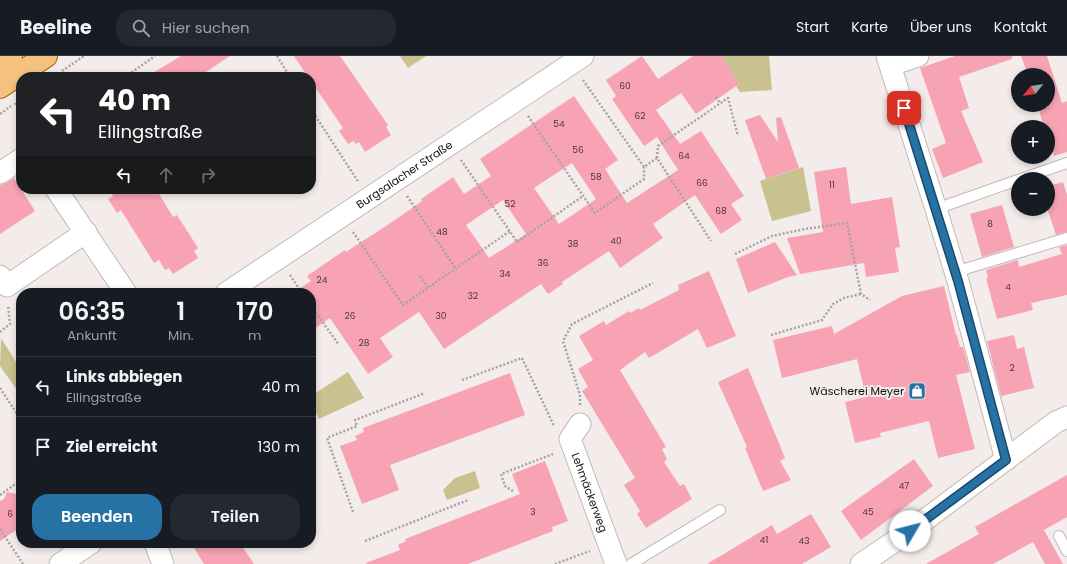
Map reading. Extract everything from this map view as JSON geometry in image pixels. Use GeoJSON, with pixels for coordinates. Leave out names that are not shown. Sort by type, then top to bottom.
{"type":"FeatureCollection","features":[{"type":"Feature","properties":{"kind":"main road"},"geometry":{"type":"LineString","coordinates":[[0,63],[11,56]]}},
{"type":"Feature","properties":{"kind":"main road"},"geometry":{"type":"LineString","coordinates":[[22,72],[46,56]]}},
{"type":"Feature","properties":{"kind":"main road"},"geometry":{"type":"LineString","coordinates":[[0,87],[16,76]]}},
{"type":"Feature","properties":{"kind":"street"},"geometry":{"type":"LineString","coordinates":[[918,56],[888,60],[955,272],[1006,460]]}},
{"type":"Feature","properties":{"kind":"street","name":"Burgsalacher Straße"},"geometry":{"type":"LineString","coordinates":[[234,288],[343,217],[579,58]]}},
{"type":"Feature","properties":{"kind":"street"},"geometry":{"type":"LineString","coordinates":[[0,173],[16,162]]}},
{"type":"Feature","properties":{"kind":"street"},"geometry":{"type":"LineString","coordinates":[[59,194],[123,288]]}},
{"type":"Feature","properties":{"kind":"street"},"geometry":{"type":"LineString","coordinates":[[3,281],[86,232]]}},
{"type":"Feature","properties":{"kind":"street"},"geometry":{"type":"LineString","coordinates":[[861,564],[910,531],[1056,422],[1067,417]]}},
{"type":"Feature","properties":{"kind":"street","name":"Lehmäckerweg"},"geometry":{"type":"LineString","coordinates":[[574,436],[616,564]]}},
{"type":"Feature","properties":{"kind":"street"},"geometry":{"type":"LineString","coordinates":[[60,564],[84,548]]}},
{"type":"Feature","properties":{"kind":"street"},"geometry":{"type":"LineString","coordinates":[[157,548],[163,564]]}},
{"type":"Feature","properties":{"kind":"lane"},"geometry":{"type":"LineString","coordinates":[[1040,172],[1067,163]]}},
{"type":"Feature","properties":{"kind":"lane"},"geometry":{"type":"LineString","coordinates":[[936,209],[1011,182]]}},
{"type":"Feature","properties":{"kind":"lane"},"geometry":{"type":"LineString","coordinates":[[955,272],[1067,238]]}},
{"type":"Feature","properties":{"kind":"lane"},"geometry":{"type":"LineString","coordinates":[[631,564],[720,510]]}},
{"type":"Feature","properties":{"kind":"lane"},"geometry":{"type":"LineString","coordinates":[[1059,536],[1067,550]]}},
{"type":"Feature","properties":{"kind":"path"},"geometry":{"type":"LineString","coordinates":[[60,72],[84,56]]}},
{"type":"Feature","properties":{"kind":"path"},"geometry":{"type":"LineString","coordinates":[[132,72],[155,56]]}},
{"type":"Feature","properties":{"kind":"path"},"geometry":{"type":"LineString","coordinates":[[277,56],[287,72]]}},
{"type":"Feature","properties":{"kind":"path"},"geometry":{"type":"LineString","coordinates":[[517,100],[595,213],[644,180],[644,167],[579,58]]}},
{"type":"Feature","properties":{"kind":"path"},"geometry":{"type":"LineString","coordinates":[[716,97],[720,103]]}},
{"type":"Feature","properties":{"kind":"path"},"geometry":{"type":"LineString","coordinates":[[711,241],[657,158],[658,146],[728,98],[738,136]]}},
{"type":"Feature","properties":{"kind":"path"},"geometry":{"type":"LineString","coordinates":[[316,117],[369,199]]}},
{"type":"Feature","properties":{"kind":"path"},"geometry":{"type":"LineString","coordinates":[[450,144],[517,242],[583,196]]}},
{"type":"Feature","properties":{"kind":"path"},"geometry":{"type":"LineString","coordinates":[[644,167],[657,158]]}},
{"type":"Feature","properties":{"kind":"path"},"geometry":{"type":"LineString","coordinates":[[396,180],[456,269]]}},
{"type":"Feature","properties":{"kind":"path"},"geometry":{"type":"LineString","coordinates":[[343,217],[403,305],[510,231]]}},
{"type":"Feature","properties":{"kind":"path"},"geometry":{"type":"LineString","coordinates":[[735,254],[772,236],[805,229],[847,223],[860,294]]}},
{"type":"Feature","properties":{"kind":"path"},"geometry":{"type":"LineString","coordinates":[[420,276],[428,288]]}},
{"type":"Feature","properties":{"kind":"path"},"geometry":{"type":"LineString","coordinates":[[0,332],[10,324],[3,281]]}},
{"type":"Feature","properties":{"kind":"path"},"geometry":{"type":"LineString","coordinates":[[574,436],[580,395],[563,341],[572,324],[653,283]]}},
{"type":"Feature","properties":{"kind":"path"},"geometry":{"type":"LineString","coordinates":[[771,335],[822,320],[833,304],[844,298],[860,294],[870,300]]}},
{"type":"Feature","properties":{"kind":"path"},"geometry":{"type":"LineString","coordinates":[[316,313],[339,345]]}},
{"type":"Feature","properties":{"kind":"path"},"geometry":{"type":"LineString","coordinates":[[462,380],[522,358],[552,425],[574,436]]}},
{"type":"Feature","properties":{"kind":"path"},"geometry":{"type":"LineString","coordinates":[[0,388],[16,412]]}},
{"type":"Feature","properties":{"kind":"path"},"geometry":{"type":"LineString","coordinates":[[353,512],[327,438],[356,426],[355,420],[425,393]]}},
{"type":"Feature","properties":{"kind":"path"},"geometry":{"type":"LineString","coordinates":[[512,491],[505,486],[501,474],[574,436]]}},
{"type":"Feature","properties":{"kind":"path"},"geometry":{"type":"LineString","coordinates":[[0,495],[16,484]]}},
{"type":"Feature","properties":{"kind":"path"},"geometry":{"type":"LineString","coordinates":[[365,541],[468,500]]}},
{"type":"Feature","properties":{"kind":"path"},"geometry":{"type":"LineString","coordinates":[[0,529],[23,564]]}},
{"type":"Feature","properties":{"kind":"path"},"geometry":{"type":"LineString","coordinates":[[555,564],[609,544]]}},
{"type":"Feature","properties":{"kind":"shaded area"},"geometry":{"type":"Polygon","coordinates":[[[400,56],[426,56],[408,68],[400,56]]]}},
{"type":"Feature","properties":{"kind":"shaded area"},"geometry":{"type":"Polygon","coordinates":[[[721,56],[769,56],[772,90],[740,92],[736,86],[739,84],[721,56]]]}},
{"type":"Feature","properties":{"kind":"shaded area"},"geometry":{"type":"Polygon","coordinates":[[[803,167],[811,211],[772,221],[760,181],[803,167]]]}},
{"type":"Feature","properties":{"kind":"shaded area"},"geometry":{"type":"Polygon","coordinates":[[[1,338],[16,362],[16,389],[0,366],[1,338]]]}},
{"type":"Feature","properties":{"kind":"shaded area"},"geometry":{"type":"Polygon","coordinates":[[[348,372],[364,398],[319,419],[316,412],[316,393],[348,372]]]}},
{"type":"Feature","properties":{"kind":"shaded area"},"geometry":{"type":"Polygon","coordinates":[[[475,471],[480,488],[447,500],[443,490],[455,478],[475,471]]]}},
{"type":"Feature","properties":{"kind":"building"},"geometry":{"type":"Polygon","coordinates":[[[181,56],[230,56],[206,72],[154,72],[181,56]]]}},
{"type":"Feature","properties":{"kind":"building"},"geometry":{"type":"Polygon","coordinates":[[[294,56],[340,56],[388,125],[386,127],[391,135],[365,152],[359,142],[356,144],[353,141],[348,144],[339,131],[343,128],[316,88],[316,72],[305,72],[294,56]]]}},
{"type":"Feature","properties":{"kind":"building"},"geometry":{"type":"Polygon","coordinates":[[[642,56],[658,79],[693,56],[721,56],[739,84],[696,114],[681,93],[656,110],[680,144],[701,131],[744,196],[731,204],[742,220],[721,234],[695,195],[653,224],[663,238],[620,268],[609,251],[562,282],[563,284],[548,294],[541,284],[444,349],[419,312],[380,338],[393,357],[368,374],[330,318],[316,328],[316,288],[300,288],[311,281],[307,276],[345,250],[346,252],[395,220],[422,201],[421,199],[453,177],[464,194],[491,176],[480,159],[574,96],[618,160],[605,169],[627,203],[678,170],[657,137],[644,146],[612,99],[616,96],[606,80],[642,56]],[[572,163],[534,188],[559,224],[596,199],[572,163]],[[503,200],[466,225],[489,258],[526,234],[503,200]]]}},
{"type":"Feature","properties":{"kind":"building"},"geometry":{"type":"Polygon","coordinates":[[[955,56],[1012,56],[1012,59],[959,77],[969,108],[961,111],[983,162],[943,178],[932,149],[946,143],[920,68],[955,56]]]}},
{"type":"Feature","properties":{"kind":"building"},"geometry":{"type":"Polygon","coordinates":[[[1021,56],[1047,56],[1051,68],[1025,68],[1021,56]]]}},
{"type":"Feature","properties":{"kind":"building"},"geometry":{"type":"Polygon","coordinates":[[[1055,81],[1062,103],[1067,101],[1067,152],[1055,156],[1055,120],[1042,120],[1040,112],[1055,112],[1055,81]]]}},
{"type":"Feature","properties":{"kind":"building"},"geometry":{"type":"Polygon","coordinates":[[[760,115],[778,142],[776,118],[781,117],[799,168],[766,179],[745,120],[760,115]]]}},
{"type":"Feature","properties":{"kind":"building"},"geometry":{"type":"Polygon","coordinates":[[[846,167],[851,204],[892,197],[900,247],[895,248],[899,272],[866,277],[864,263],[800,274],[787,238],[823,232],[814,172],[846,167]]]}},
{"type":"Feature","properties":{"kind":"building"},"geometry":{"type":"Polygon","coordinates":[[[14,178],[16,181],[16,194],[24,194],[35,211],[0,234],[0,185],[14,178]]]}},
{"type":"Feature","properties":{"kind":"building"},"geometry":{"type":"Polygon","coordinates":[[[1063,182],[1067,195],[1067,232],[1056,235],[1050,216],[1055,216],[1055,184],[1063,182]]]}},
{"type":"Feature","properties":{"kind":"building"},"geometry":{"type":"Polygon","coordinates":[[[112,194],[159,194],[173,217],[177,215],[198,248],[194,251],[198,258],[173,274],[169,268],[165,270],[159,260],[154,263],[121,210],[117,213],[108,199],[113,196],[112,194]]]}},
{"type":"Feature","properties":{"kind":"building"},"geometry":{"type":"Polygon","coordinates":[[[1002,205],[1014,247],[982,257],[970,214],[1002,205]]]}},
{"type":"Feature","properties":{"kind":"building"},"geometry":{"type":"Polygon","coordinates":[[[775,242],[797,275],[788,277],[748,293],[736,259],[775,242]]]}},
{"type":"Feature","properties":{"kind":"building"},"geometry":{"type":"Polygon","coordinates":[[[1067,245],[1067,295],[1031,303],[1033,310],[997,319],[986,278],[988,278],[986,270],[1018,260],[1019,267],[1062,254],[1059,247],[1067,245]]]}},
{"type":"Feature","properties":{"kind":"building"},"geometry":{"type":"Polygon","coordinates":[[[709,271],[736,336],[707,348],[698,329],[649,358],[645,352],[620,370],[666,447],[662,449],[667,459],[664,462],[680,486],[684,484],[692,499],[646,528],[637,514],[640,511],[624,485],[635,478],[582,391],[588,387],[578,369],[593,360],[579,336],[604,321],[606,325],[629,311],[630,313],[639,308],[640,310],[679,290],[678,285],[709,271]]]}},
{"type":"Feature","properties":{"kind":"building"},"geometry":{"type":"Polygon","coordinates":[[[944,286],[956,335],[960,347],[963,347],[970,372],[956,375],[975,449],[938,458],[929,421],[880,433],[881,437],[855,443],[845,402],[866,397],[857,359],[782,378],[773,340],[832,326],[834,334],[902,296],[944,286]]]}},
{"type":"Feature","properties":{"kind":"building"},"geometry":{"type":"Polygon","coordinates":[[[1014,335],[1017,349],[1024,347],[1034,388],[1001,396],[987,341],[1014,335]]]}},
{"type":"Feature","properties":{"kind":"building"},"geometry":{"type":"Polygon","coordinates":[[[748,368],[785,458],[780,461],[791,480],[763,491],[745,448],[747,447],[718,382],[748,368]]]}},
{"type":"Feature","properties":{"kind":"building"},"geometry":{"type":"Polygon","coordinates":[[[510,373],[525,415],[390,465],[399,490],[362,504],[340,446],[357,440],[355,436],[364,432],[363,428],[510,373]]]}},
{"type":"Feature","properties":{"kind":"building"},"geometry":{"type":"Polygon","coordinates":[[[914,459],[933,486],[861,540],[841,511],[914,459]]]}},
{"type":"Feature","properties":{"kind":"building"},"geometry":{"type":"Polygon","coordinates":[[[545,461],[568,521],[552,527],[553,531],[468,564],[366,564],[400,550],[398,545],[406,541],[405,539],[520,494],[512,474],[545,461]]]}},
{"type":"Feature","properties":{"kind":"building"},"geometry":{"type":"Polygon","coordinates":[[[1067,475],[1067,517],[1044,530],[1063,564],[1045,564],[1033,542],[993,564],[926,564],[979,534],[975,527],[1067,475]]]}},
{"type":"Feature","properties":{"kind":"building"},"geometry":{"type":"Polygon","coordinates":[[[7,492],[16,494],[16,530],[0,541],[0,501],[4,499],[7,492]]]}},
{"type":"Feature","properties":{"kind":"building"},"geometry":{"type":"Polygon","coordinates":[[[811,514],[831,547],[802,564],[707,564],[772,525],[777,534],[811,514]]]}},
{"type":"Feature","properties":{"kind":"building"},"geometry":{"type":"Polygon","coordinates":[[[194,548],[243,548],[254,564],[204,564],[194,548]]]}},
{"type":"Feature","properties":{"kind":"place","name":"Wäscherei Meyer"},"geometry":{"type":"Point","coordinates":[917,391]}},
{"type":"Feature","properties":{"kind":"route"},"geometry":{"type":"LineString","coordinates":[[904,108],[958,281],[1006,460],[910,531]]}}]}
